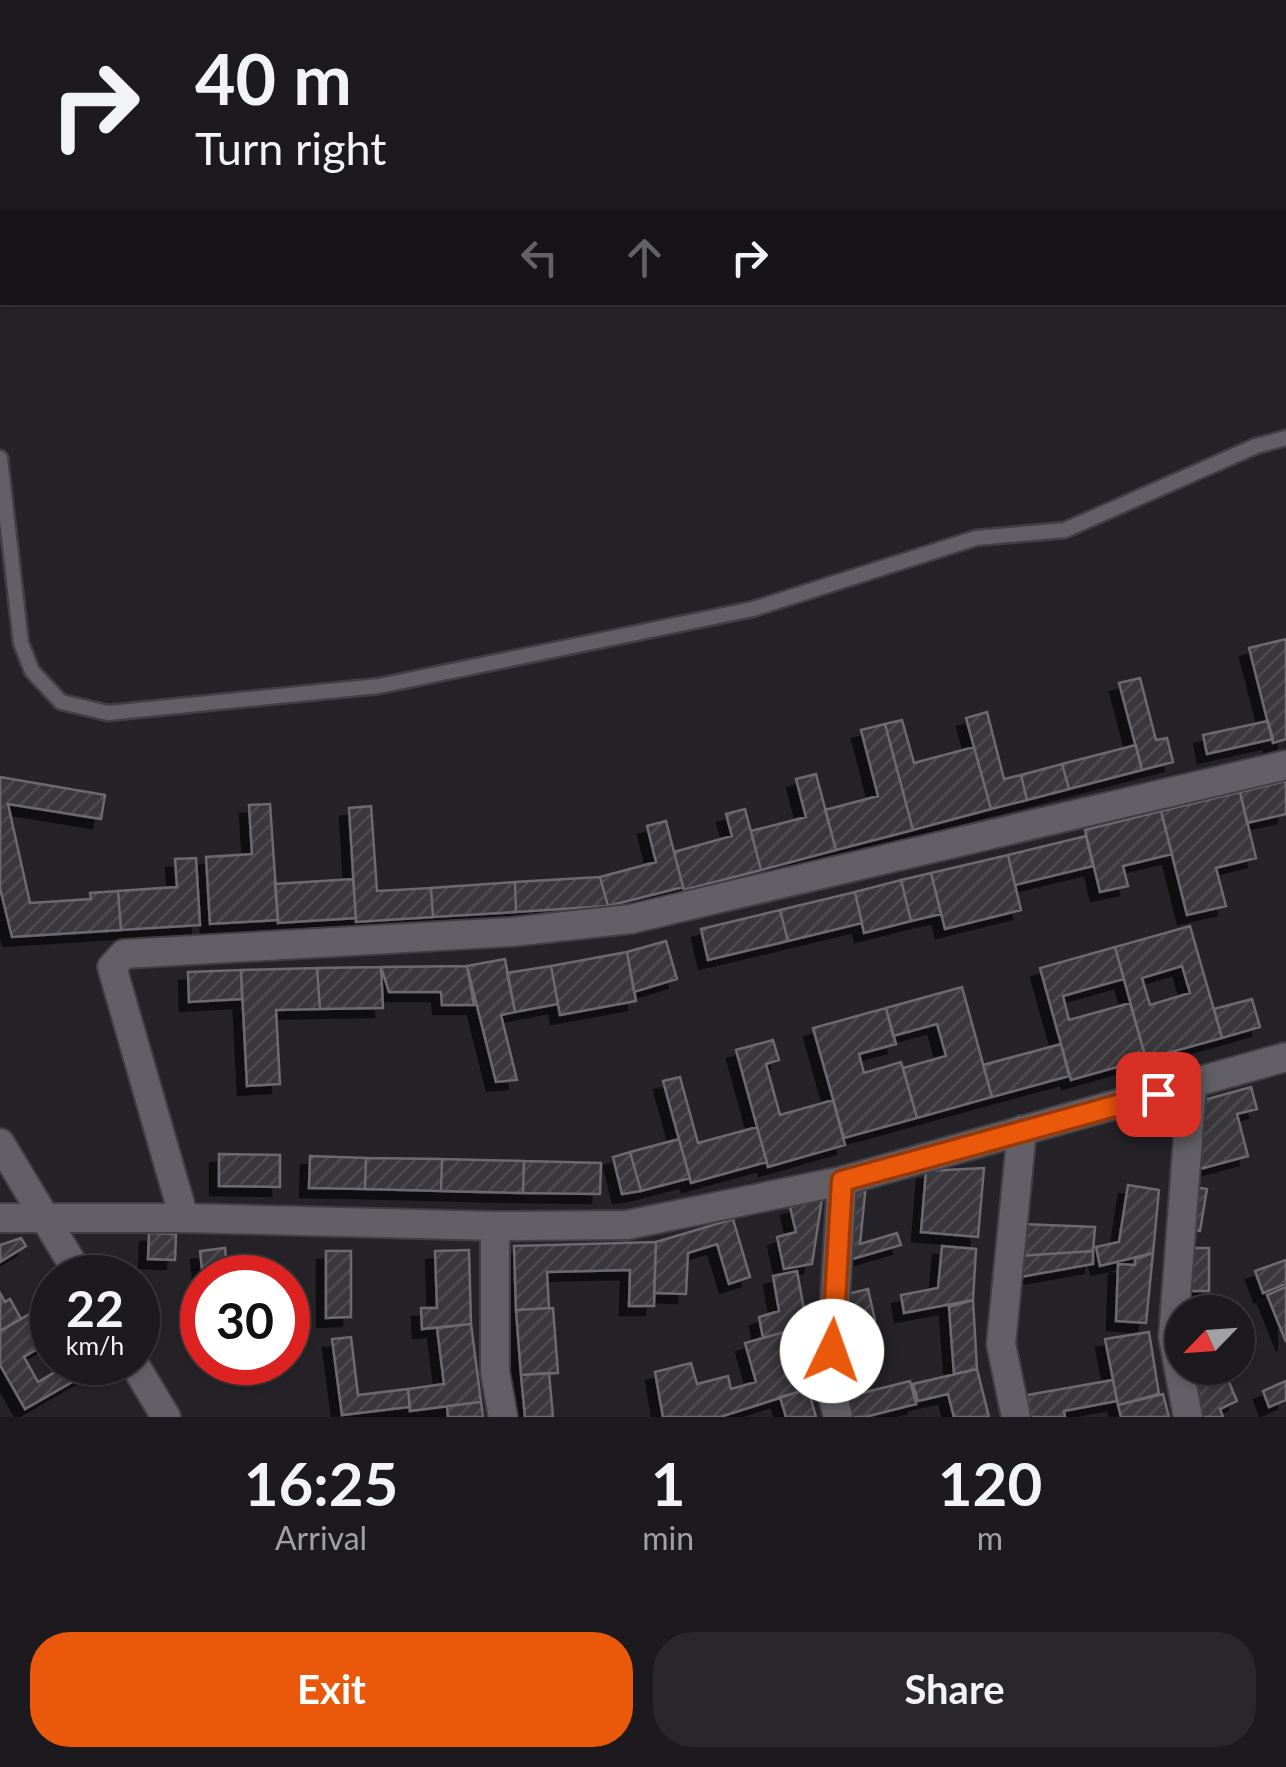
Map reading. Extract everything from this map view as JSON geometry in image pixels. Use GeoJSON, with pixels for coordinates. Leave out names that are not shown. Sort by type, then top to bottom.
{"type":"FeatureCollection","features":[{"type":"Feature","properties":{"kind":"street"},"geometry":{"type":"LineString","coordinates":[[184,1218],[112,967],[124,954],[511,932],[631,919],[1286,765]]}},
{"type":"Feature","properties":{"kind":"street"},"geometry":{"type":"LineString","coordinates":[[0,1218],[627,1225],[842,1181],[1286,1057]]}},
{"type":"Feature","properties":{"kind":"street"},"geometry":{"type":"LineString","coordinates":[[1188,1417],[1173,1337],[1192,1085]]}},
{"type":"Feature","properties":{"kind":"street"},"geometry":{"type":"LineString","coordinates":[[1016,1417],[1001,1344],[1022,1130]]}},
{"type":"Feature","properties":{"kind":"street"},"geometry":{"type":"LineString","coordinates":[[0,1142],[67,1255]]}},
{"type":"Feature","properties":{"kind":"street"},"geometry":{"type":"LineString","coordinates":[[838,1417],[830,1385],[842,1181]]}},
{"type":"Feature","properties":{"kind":"street"},"geometry":{"type":"LineString","coordinates":[[495,1226],[495,1372],[503,1417]]}},
{"type":"Feature","properties":{"kind":"street"},"geometry":{"type":"LineString","coordinates":[[146,1385],[166,1417]]}},
{"type":"Feature","properties":{"kind":"lane"},"geometry":{"type":"LineString","coordinates":[[0,458],[21,643],[32,672],[61,702],[108,713],[379,686],[752,608],[976,538],[1065,530],[1256,446],[1286,438]]}},
{"type":"Feature","properties":{"kind":"building"},"geometry":{"type":"Polygon","coordinates":[[[1286,639],[1286,739],[1273,743],[1249,648],[1286,639]]]}},
{"type":"Feature","properties":{"kind":"building"},"geometry":{"type":"Polygon","coordinates":[[[1140,678],[1156,740],[1167,738],[1173,762],[1142,770],[1119,683],[1140,678]]]}},
{"type":"Feature","properties":{"kind":"building"},"geometry":{"type":"Polygon","coordinates":[[[987,712],[1004,779],[1021,775],[1027,800],[991,809],[966,718],[987,712]]]}},
{"type":"Feature","properties":{"kind":"building"},"geometry":{"type":"Polygon","coordinates":[[[902,720],[914,763],[974,747],[991,809],[913,830],[885,724],[902,720]]]}},
{"type":"Feature","properties":{"kind":"building"},"geometry":{"type":"Polygon","coordinates":[[[1268,721],[1273,739],[1207,754],[1203,735],[1268,721]]]}},
{"type":"Feature","properties":{"kind":"building"},"geometry":{"type":"Polygon","coordinates":[[[885,724],[913,830],[836,850],[825,810],[878,796],[861,730],[885,724]]]}},
{"type":"Feature","properties":{"kind":"building"},"geometry":{"type":"Polygon","coordinates":[[[1136,745],[1142,770],[1069,789],[1062,764],[1136,745]]]}},
{"type":"Feature","properties":{"kind":"building"},"geometry":{"type":"Polygon","coordinates":[[[1062,764],[1069,789],[1027,800],[1021,775],[1062,764]]]}},
{"type":"Feature","properties":{"kind":"building"},"geometry":{"type":"Polygon","coordinates":[[[816,774],[836,850],[761,870],[751,831],[806,817],[796,779],[816,774]]]}},
{"type":"Feature","properties":{"kind":"building"},"geometry":{"type":"Polygon","coordinates":[[[0,777],[105,795],[101,819],[8,804],[30,903],[91,899],[90,893],[118,891],[121,930],[12,937],[0,888],[0,777]]]}},
{"type":"Feature","properties":{"kind":"building"},"geometry":{"type":"Polygon","coordinates":[[[1286,781],[1286,814],[1247,823],[1240,792],[1286,781]]]}},
{"type":"Feature","properties":{"kind":"building"},"geometry":{"type":"Polygon","coordinates":[[[1240,792],[1256,858],[1216,868],[1226,906],[1187,915],[1161,811],[1240,792]]]}},
{"type":"Feature","properties":{"kind":"building"},"geometry":{"type":"Polygon","coordinates":[[[270,804],[278,920],[210,924],[206,857],[252,854],[249,805],[270,804]]]}},
{"type":"Feature","properties":{"kind":"building"},"geometry":{"type":"Polygon","coordinates":[[[371,806],[377,891],[431,888],[433,917],[356,922],[349,808],[371,806]]]}},
{"type":"Feature","properties":{"kind":"building"},"geometry":{"type":"Polygon","coordinates":[[[745,809],[761,870],[684,890],[674,852],[732,836],[726,814],[745,809]]]}},
{"type":"Feature","properties":{"kind":"building"},"geometry":{"type":"Polygon","coordinates":[[[1161,811],[1172,854],[1123,866],[1128,886],[1100,892],[1085,830],[1161,811]]]}},
{"type":"Feature","properties":{"kind":"building"},"geometry":{"type":"Polygon","coordinates":[[[666,821],[683,887],[608,906],[600,877],[656,862],[647,826],[666,821]]]}},
{"type":"Feature","properties":{"kind":"building"},"geometry":{"type":"Polygon","coordinates":[[[1086,836],[1093,866],[1015,885],[1008,855],[1086,836]]]}},
{"type":"Feature","properties":{"kind":"building"},"geometry":{"type":"Polygon","coordinates":[[[1008,855],[1021,910],[945,929],[931,873],[1008,855]]]}},
{"type":"Feature","properties":{"kind":"building"},"geometry":{"type":"Polygon","coordinates":[[[196,858],[200,925],[121,930],[118,891],[177,887],[175,859],[196,858]]]}},
{"type":"Feature","properties":{"kind":"building"},"geometry":{"type":"Polygon","coordinates":[[[931,873],[941,914],[911,921],[901,880],[931,873]]]}},
{"type":"Feature","properties":{"kind":"building"},"geometry":{"type":"Polygon","coordinates":[[[600,877],[608,906],[516,912],[515,882],[600,877]]]}},
{"type":"Feature","properties":{"kind":"building"},"geometry":{"type":"Polygon","coordinates":[[[353,879],[356,918],[278,923],[275,884],[353,879]]]}},
{"type":"Feature","properties":{"kind":"building"},"geometry":{"type":"Polygon","coordinates":[[[901,880],[911,921],[864,933],[855,892],[901,880]]]}},
{"type":"Feature","properties":{"kind":"building"},"geometry":{"type":"Polygon","coordinates":[[[515,882],[516,912],[433,917],[431,888],[515,882]]]}},
{"type":"Feature","properties":{"kind":"building"},"geometry":{"type":"Polygon","coordinates":[[[855,892],[862,923],[788,941],[780,910],[855,892]]]}},
{"type":"Feature","properties":{"kind":"building"},"geometry":{"type":"Polygon","coordinates":[[[780,910],[788,941],[708,960],[701,929],[780,910]]]}},
{"type":"Feature","properties":{"kind":"building"},"geometry":{"type":"Polygon","coordinates":[[[1190,926],[1222,1038],[1146,1059],[1115,947],[1190,926]],[[1182,966],[1142,978],[1150,1005],[1190,993],[1182,966]]]}},
{"type":"Feature","properties":{"kind":"building"},"geometry":{"type":"Polygon","coordinates":[[[666,941],[677,979],[634,992],[627,952],[666,941]]]}},
{"type":"Feature","properties":{"kind":"building"},"geometry":{"type":"Polygon","coordinates":[[[1115,947],[1124,979],[1063,996],[1069,1020],[1130,1003],[1146,1059],[1071,1080],[1040,968],[1115,947]]]}},
{"type":"Feature","properties":{"kind":"building"},"geometry":{"type":"Polygon","coordinates":[[[627,952],[636,1001],[560,1015],[551,966],[627,952]]]}},
{"type":"Feature","properties":{"kind":"building"},"geometry":{"type":"Polygon","coordinates":[[[505,959],[515,1012],[501,1015],[517,1080],[496,1082],[467,966],[505,959]]]}},
{"type":"Feature","properties":{"kind":"building"},"geometry":{"type":"Polygon","coordinates":[[[467,966],[474,1005],[442,1005],[441,992],[389,992],[381,967],[467,966]]]}},
{"type":"Feature","properties":{"kind":"building"},"geometry":{"type":"Polygon","coordinates":[[[551,966],[558,1004],[515,1012],[507,973],[551,966]]]}},
{"type":"Feature","properties":{"kind":"building"},"geometry":{"type":"Polygon","coordinates":[[[381,967],[383,1008],[320,1009],[317,968],[381,967]]]}},
{"type":"Feature","properties":{"kind":"building"},"geometry":{"type":"Polygon","coordinates":[[[317,968],[320,1009],[276,1010],[280,1084],[247,1086],[241,970],[317,968]]]}},
{"type":"Feature","properties":{"kind":"building"},"geometry":{"type":"Polygon","coordinates":[[[241,970],[242,999],[189,1002],[188,972],[241,970]]]}},
{"type":"Feature","properties":{"kind":"building"},"geometry":{"type":"Polygon","coordinates":[[[962,987],[992,1097],[917,1118],[903,1068],[946,1056],[937,1024],[893,1036],[886,1008],[962,987]]]}},
{"type":"Feature","properties":{"kind":"building"},"geometry":{"type":"Polygon","coordinates":[[[1252,999],[1260,1027],[1222,1038],[1214,1009],[1252,999]]]}},
{"type":"Feature","properties":{"kind":"building"},"geometry":{"type":"Polygon","coordinates":[[[886,1008],[896,1044],[859,1054],[864,1073],[901,1062],[917,1118],[844,1138],[813,1028],[886,1008]]]}},
{"type":"Feature","properties":{"kind":"building"},"geometry":{"type":"Polygon","coordinates":[[[773,1040],[779,1060],[766,1064],[780,1115],[833,1100],[845,1145],[768,1167],[736,1050],[773,1040]]]}},
{"type":"Feature","properties":{"kind":"building"},"geometry":{"type":"Polygon","coordinates":[[[1061,1044],[1069,1076],[992,1097],[983,1065],[1061,1044]]]}},
{"type":"Feature","properties":{"kind":"building"},"geometry":{"type":"Polygon","coordinates":[[[680,1077],[698,1143],[757,1127],[767,1162],[691,1183],[663,1081],[680,1077]]]}},
{"type":"Feature","properties":{"kind":"building"},"geometry":{"type":"Polygon","coordinates":[[[1251,1087],[1257,1109],[1237,1114],[1248,1156],[1196,1170],[1204,1100],[1251,1087]]]}},
{"type":"Feature","properties":{"kind":"building"},"geometry":{"type":"Polygon","coordinates":[[[679,1139],[690,1178],[641,1191],[630,1152],[679,1139]]]}},
{"type":"Feature","properties":{"kind":"building"},"geometry":{"type":"Polygon","coordinates":[[[630,1152],[641,1191],[622,1194],[613,1157],[630,1152]]]}},
{"type":"Feature","properties":{"kind":"building"},"geometry":{"type":"Polygon","coordinates":[[[219,1154],[280,1155],[280,1187],[219,1186],[219,1154]]]}},
{"type":"Feature","properties":{"kind":"building"},"geometry":{"type":"Polygon","coordinates":[[[310,1156],[366,1158],[365,1189],[309,1188],[310,1156]]]}},
{"type":"Feature","properties":{"kind":"building"},"geometry":{"type":"Polygon","coordinates":[[[366,1158],[442,1159],[441,1191],[365,1189],[366,1158]]]}},
{"type":"Feature","properties":{"kind":"building"},"geometry":{"type":"Polygon","coordinates":[[[442,1159],[524,1161],[523,1193],[441,1191],[442,1159]]]}},
{"type":"Feature","properties":{"kind":"building"},"geometry":{"type":"Polygon","coordinates":[[[524,1161],[601,1163],[600,1194],[523,1193],[524,1161]]]}},
{"type":"Feature","properties":{"kind":"building"},"geometry":{"type":"Polygon","coordinates":[[[984,1168],[978,1237],[921,1232],[926,1171],[984,1168]]]}},
{"type":"Feature","properties":{"kind":"building"},"geometry":{"type":"Polygon","coordinates":[[[866,1184],[860,1244],[897,1233],[901,1245],[842,1262],[847,1187],[866,1184]]]}},
{"type":"Feature","properties":{"kind":"building"},"geometry":{"type":"Polygon","coordinates":[[[1128,1185],[1159,1190],[1153,1253],[1100,1266],[1096,1247],[1119,1242],[1128,1185]]]}},
{"type":"Feature","properties":{"kind":"building"},"geometry":{"type":"Polygon","coordinates":[[[1194,1187],[1207,1189],[1200,1231],[1187,1228],[1194,1187]]]}},
{"type":"Feature","properties":{"kind":"building"},"geometry":{"type":"Polygon","coordinates":[[[822,1199],[812,1264],[784,1269],[777,1237],[796,1232],[790,1207],[822,1199]]]}},
{"type":"Feature","properties":{"kind":"building"},"geometry":{"type":"Polygon","coordinates":[[[733,1219],[750,1277],[729,1284],[717,1244],[688,1253],[686,1294],[654,1293],[656,1242],[733,1219]]]}},
{"type":"Feature","properties":{"kind":"building"},"geometry":{"type":"Polygon","coordinates":[[[1022,1224],[1095,1227],[1093,1251],[1018,1256],[1022,1224]]]}},
{"type":"Feature","properties":{"kind":"building"},"geometry":{"type":"Polygon","coordinates":[[[149,1233],[176,1234],[175,1260],[148,1255],[149,1233]]]}},
{"type":"Feature","properties":{"kind":"building"},"geometry":{"type":"Polygon","coordinates":[[[21,1238],[26,1246],[0,1262],[0,1245],[21,1238]]]}},
{"type":"Feature","properties":{"kind":"building"},"geometry":{"type":"Polygon","coordinates":[[[656,1242],[654,1306],[629,1306],[630,1270],[547,1272],[549,1308],[516,1310],[514,1246],[656,1242]]]}},
{"type":"Feature","properties":{"kind":"building"},"geometry":{"type":"Polygon","coordinates":[[[942,1246],[976,1249],[973,1300],[904,1313],[901,1295],[938,1288],[942,1246]]]}},
{"type":"Feature","properties":{"kind":"building"},"geometry":{"type":"Polygon","coordinates":[[[225,1248],[226,1255],[200,1255],[200,1251],[225,1248]]]}},
{"type":"Feature","properties":{"kind":"building"},"geometry":{"type":"Polygon","coordinates":[[[1184,1248],[1209,1248],[1209,1291],[1184,1291],[1184,1248]]]}},
{"type":"Feature","properties":{"kind":"building"},"geometry":{"type":"Polygon","coordinates":[[[469,1250],[471,1324],[422,1329],[421,1308],[437,1308],[435,1251],[469,1250]]]}},
{"type":"Feature","properties":{"kind":"building"},"geometry":{"type":"Polygon","coordinates":[[[326,1251],[351,1251],[351,1317],[326,1318],[326,1251]]]}},
{"type":"Feature","properties":{"kind":"building"},"geometry":{"type":"Polygon","coordinates":[[[1093,1251],[1093,1264],[1015,1278],[1018,1256],[1093,1251]]]}},
{"type":"Feature","properties":{"kind":"building"},"geometry":{"type":"Polygon","coordinates":[[[1153,1253],[1146,1323],[1116,1321],[1118,1264],[1135,1265],[1135,1259],[1153,1253]]]}},
{"type":"Feature","properties":{"kind":"building"},"geometry":{"type":"Polygon","coordinates":[[[1286,1260],[1286,1284],[1263,1293],[1255,1271],[1286,1260]]]}},
{"type":"Feature","properties":{"kind":"building"},"geometry":{"type":"Polygon","coordinates":[[[797,1271],[807,1326],[763,1338],[759,1317],[779,1311],[773,1276],[797,1271]]]}},
{"type":"Feature","properties":{"kind":"building"},"geometry":{"type":"Polygon","coordinates":[[[1286,1287],[1286,1342],[1267,1295],[1286,1287]]]}},
{"type":"Feature","properties":{"kind":"building"},"geometry":{"type":"Polygon","coordinates":[[[868,1289],[875,1320],[837,1328],[839,1296],[868,1289]]]}},
{"type":"Feature","properties":{"kind":"building"},"geometry":{"type":"Polygon","coordinates":[[[0,1293],[5,1302],[10,1299],[21,1319],[0,1331],[0,1293]]]}},
{"type":"Feature","properties":{"kind":"building"},"geometry":{"type":"Polygon","coordinates":[[[973,1300],[977,1369],[954,1374],[949,1307],[973,1300]]]}},
{"type":"Feature","properties":{"kind":"building"},"geometry":{"type":"Polygon","coordinates":[[[553,1308],[558,1373],[521,1375],[516,1310],[553,1308]]]}},
{"type":"Feature","properties":{"kind":"building"},"geometry":{"type":"Polygon","coordinates":[[[30,1314],[30,1353],[24,1357],[30,1368],[30,1385],[67,1385],[25,1409],[0,1365],[0,1331],[30,1314]]]}},
{"type":"Feature","properties":{"kind":"building"},"geometry":{"type":"Polygon","coordinates":[[[471,1324],[481,1402],[410,1411],[408,1389],[444,1384],[437,1328],[471,1324]]]}},
{"type":"Feature","properties":{"kind":"building"},"geometry":{"type":"Polygon","coordinates":[[[791,1330],[808,1389],[720,1417],[663,1417],[655,1372],[691,1363],[697,1384],[728,1376],[731,1389],[756,1382],[745,1343],[791,1330]]]}},
{"type":"Feature","properties":{"kind":"building"},"geometry":{"type":"Polygon","coordinates":[[[1149,1332],[1159,1394],[1118,1405],[1105,1339],[1149,1332]]]}},
{"type":"Feature","properties":{"kind":"building"},"geometry":{"type":"Polygon","coordinates":[[[351,1337],[358,1395],[408,1389],[410,1407],[342,1415],[332,1339],[351,1337]]]}},
{"type":"Feature","properties":{"kind":"building"},"geometry":{"type":"Polygon","coordinates":[[[977,1369],[989,1417],[954,1417],[948,1394],[918,1401],[913,1384],[977,1369]]]}},
{"type":"Feature","properties":{"kind":"building"},"geometry":{"type":"Polygon","coordinates":[[[549,1373],[553,1417],[525,1417],[521,1375],[549,1373]]]}},
{"type":"Feature","properties":{"kind":"building"},"geometry":{"type":"Polygon","coordinates":[[[1113,1380],[1117,1401],[1064,1411],[1065,1417],[1031,1417],[1027,1395],[1113,1380]]]}},
{"type":"Feature","properties":{"kind":"building"},"geometry":{"type":"Polygon","coordinates":[[[910,1381],[916,1404],[851,1417],[846,1397],[910,1381]]]}},
{"type":"Feature","properties":{"kind":"building"},"geometry":{"type":"Polygon","coordinates":[[[1286,1381],[1286,1400],[1269,1407],[1263,1391],[1286,1381]]]}},
{"type":"Feature","properties":{"kind":"building"},"geometry":{"type":"Polygon","coordinates":[[[1194,1385],[1230,1385],[1237,1401],[1220,1409],[1223,1417],[1202,1417],[1194,1385]]]}},
{"type":"Feature","properties":{"kind":"building"},"geometry":{"type":"Polygon","coordinates":[[[808,1389],[816,1417],[786,1417],[780,1397],[808,1389]]]}},
{"type":"Feature","properties":{"kind":"building"},"geometry":{"type":"Polygon","coordinates":[[[1163,1394],[1169,1417],[1121,1417],[1118,1405],[1163,1394]]]}},
{"type":"Feature","properties":{"kind":"building"},"geometry":{"type":"Polygon","coordinates":[[[481,1402],[483,1417],[448,1417],[447,1406],[481,1402]]]}},
{"type":"Feature","properties":{"kind":"route"},"geometry":{"type":"LineString","coordinates":[[832,1351],[842,1181],[1158,1094]]}}]}
